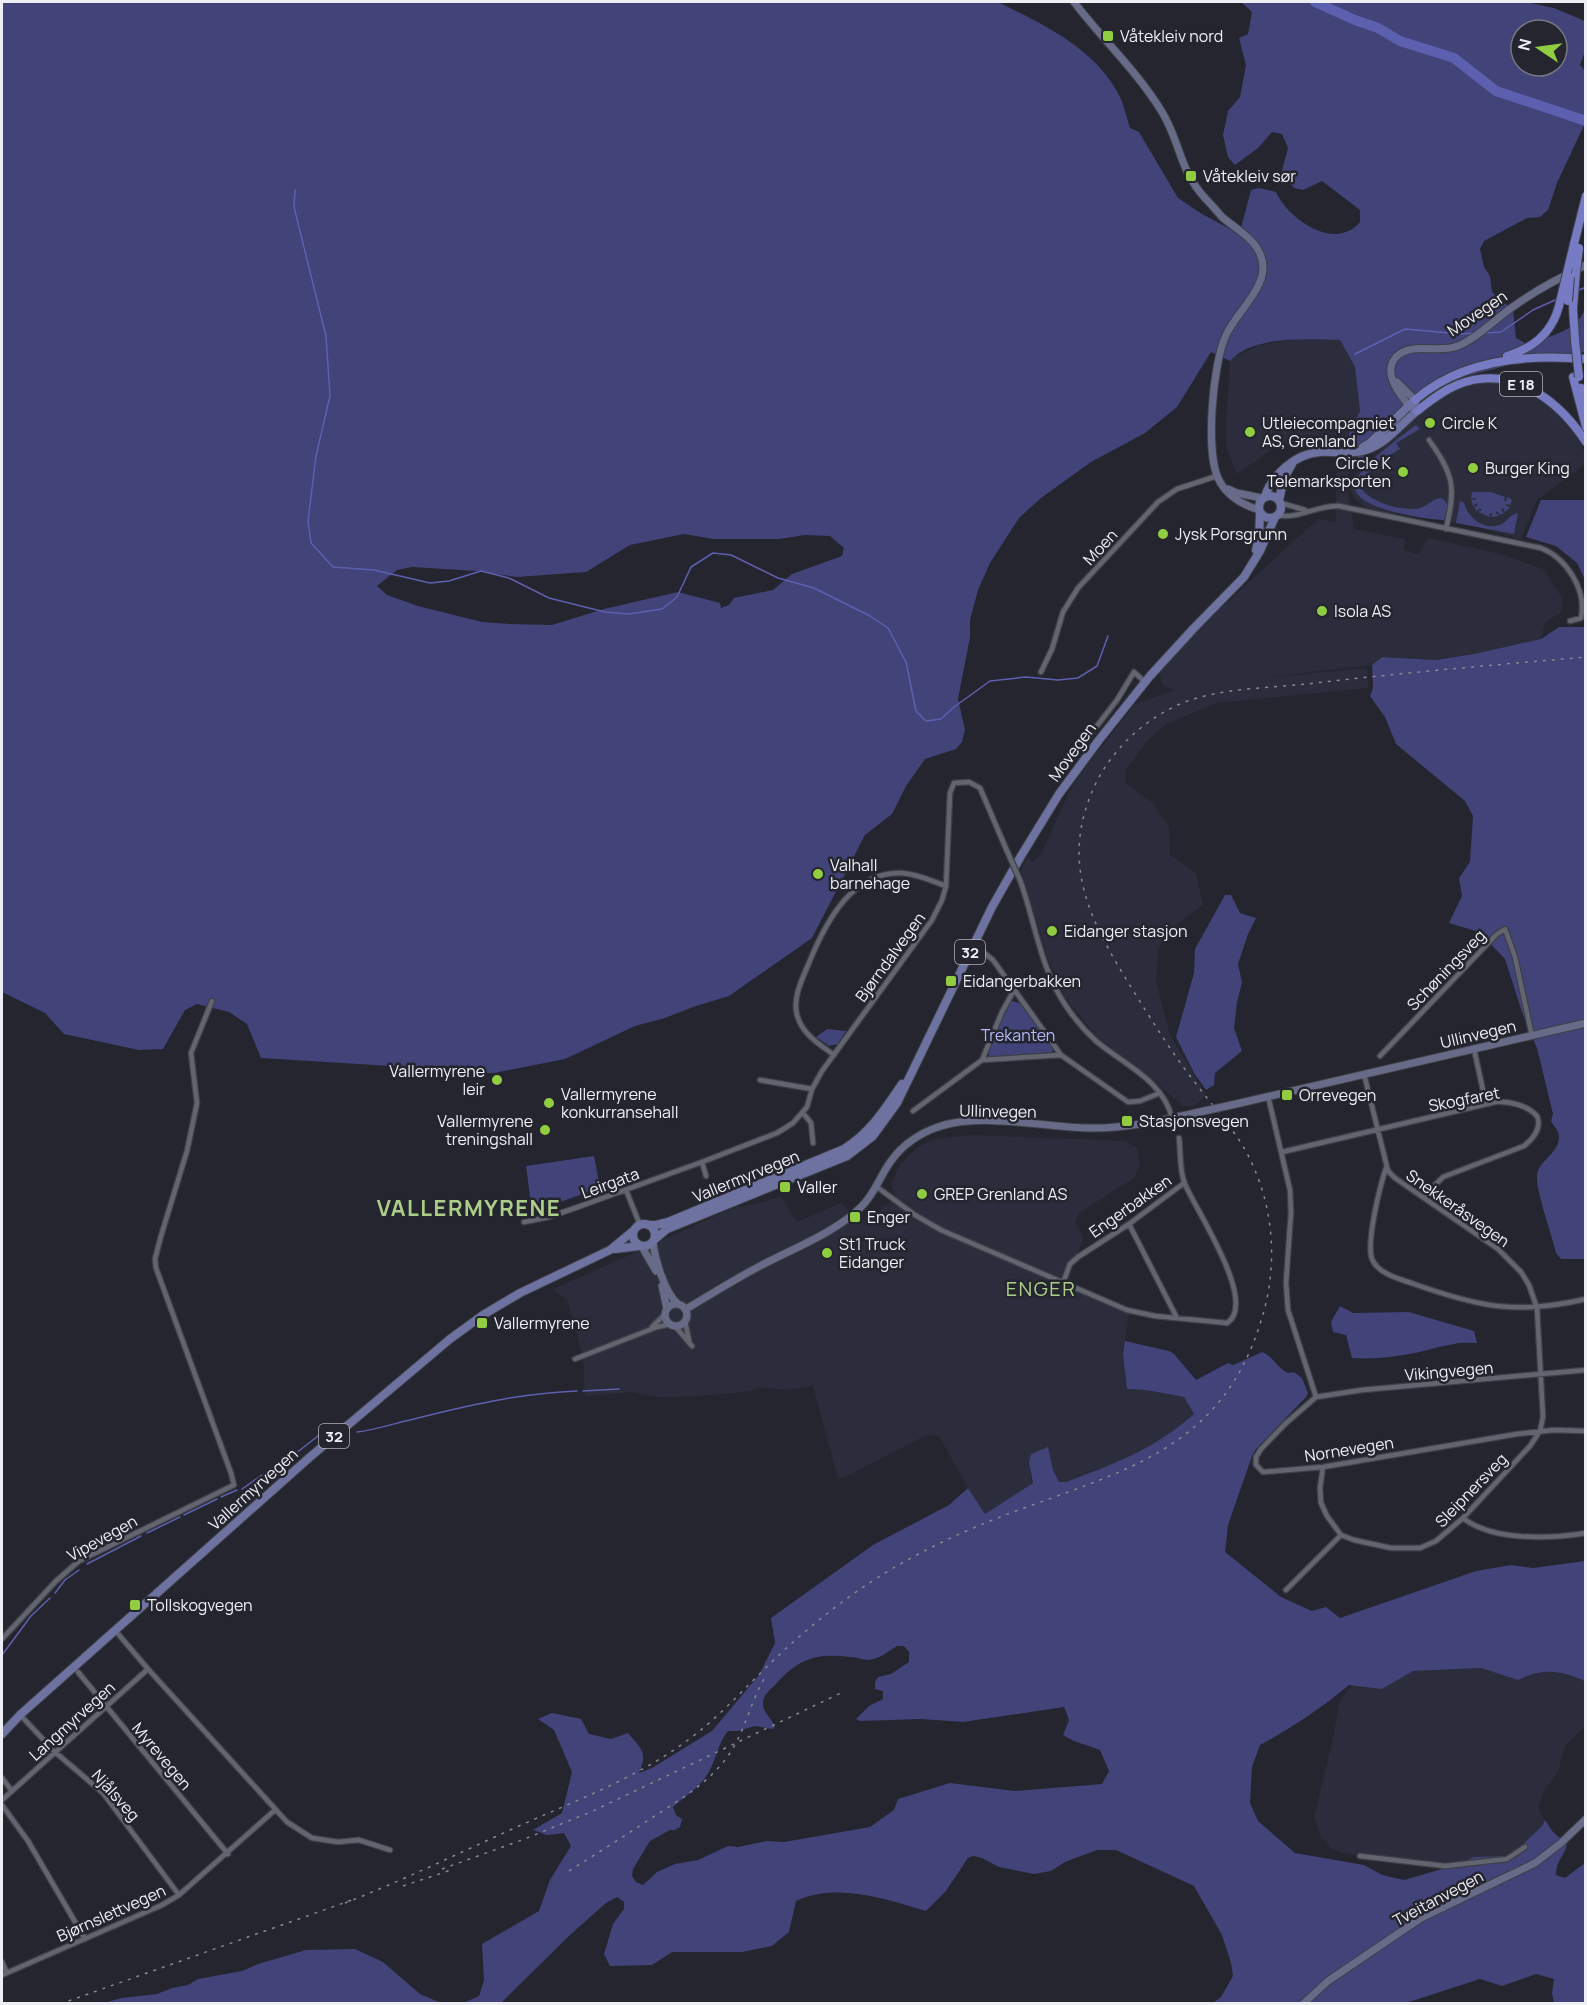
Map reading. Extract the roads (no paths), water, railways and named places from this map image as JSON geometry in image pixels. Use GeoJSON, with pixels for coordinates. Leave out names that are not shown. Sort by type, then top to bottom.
{"type":"FeatureCollection","features":[{"type":"Feature","properties":{"kind":"highway","name":"E 18"},"geometry":{"type":"LineString","coordinates":[[1586,196],[1571,299],[1576,377],[1586,428]]}},
{"type":"Feature","properties":{"kind":"highway","name":"E 18"},"geometry":{"type":"LineString","coordinates":[[1480,367],[1483,363],[1522,351],[1538,341],[1552,325],[1586,217]]}},
{"type":"Feature","properties":{"kind":"highway","name":"E 18"},"geometry":{"type":"LineString","coordinates":[[1412,403],[1439,383],[1480,367],[1543,357],[1586,359]]}},
{"type":"Feature","properties":{"kind":"highway","name":"E 18"},"geometry":{"type":"LineString","coordinates":[[1418,411],[1454,382],[1483,370],[1558,358]]}},
{"type":"Feature","properties":{"kind":"highway","name":"E 18"},"geometry":{"type":"LineString","coordinates":[[1576,377],[1586,400]]}},
{"type":"Feature","properties":{"kind":"highway","name":"E 18"},"geometry":{"type":"LineString","coordinates":[[1438,396],[1455,386],[1473,380],[1499,378],[1515,382],[1555,404],[1586,442]]}},
{"type":"Feature","properties":{"kind":"highway","name":"E 18"},"geometry":{"type":"LineString","coordinates":[[1581,388],[1586,413]]}},
{"type":"Feature","properties":{"kind":"main road"},"geometry":{"type":"LineString","coordinates":[[1074,2],[1107,39],[1161,111],[1192,183],[1222,217],[1249,237],[1263,263],[1257,288],[1226,335],[1218,359],[1214,390],[1212,450],[1217,476],[1228,493],[1268,518],[1276,516]]}},
{"type":"Feature","properties":{"kind":"main road","name":"Movegen"},"geometry":{"type":"LineString","coordinates":[[1418,411],[1391,373],[1394,361],[1401,352],[1412,349],[1445,350],[1462,344],[1531,294],[1586,265]]}},
{"type":"Feature","properties":{"kind":"main road","name":"32"},"geometry":{"type":"LineString","coordinates":[[1345,453],[1370,442],[1412,403]]}},
{"type":"Feature","properties":{"kind":"main road","name":"32"},"geometry":{"type":"LineString","coordinates":[[1260,512],[1259,504],[1283,468],[1313,453],[1345,453],[1366,450],[1384,440],[1418,411]]}},
{"type":"Feature","properties":{"kind":"main road","name":"32"},"geometry":{"type":"LineString","coordinates":[[1276,516],[1281,510],[1284,478],[1293,463]]}},
{"type":"Feature","properties":{"kind":"main road"},"geometry":{"type":"LineString","coordinates":[[1226,489],[1264,497],[1275,496],[1280,502]]}},
{"type":"Feature","properties":{"kind":"main road","name":"Movegen"},"geometry":{"type":"LineString","coordinates":[[1254,560],[1259,537],[1260,512]]}},
{"type":"Feature","properties":{"kind":"main road","name":"Movegen"},"geometry":{"type":"LineString","coordinates":[[852,1149],[875,1124],[917,1062],[987,916],[1028,844],[1075,771],[1146,682],[1244,577],[1276,516]]}},
{"type":"Feature","properties":{"kind":"main road","name":"Ullinvegen"},"geometry":{"type":"LineString","coordinates":[[686,1309],[849,1218],[860,1209],[877,1187],[891,1161],[904,1146],[918,1136],[945,1125],[978,1121],[1105,1128],[1143,1124],[1586,1023]]}},
{"type":"Feature","properties":{"kind":"main road","name":"Vallermyrvegen"},"geometry":{"type":"LineString","coordinates":[[2,1734],[296,1469],[450,1339],[483,1315],[520,1293],[610,1250],[640,1227],[656,1226],[668,1222],[852,1149]]}},
{"type":"Feature","properties":{"kind":"main road","name":"Vallermyrvegen"},"geometry":{"type":"LineString","coordinates":[[610,1250],[648,1246],[667,1229],[852,1149]]}},
{"type":"Feature","properties":{"kind":"main road"},"geometry":{"type":"LineString","coordinates":[[640,1227],[654,1231],[654,1241],[658,1265],[669,1293],[678,1304],[686,1309],[685,1321],[680,1325],[673,1325],[667,1320],[663,1290],[654,1266],[641,1246],[633,1240],[640,1227]]}},
{"type":"Feature","properties":{"kind":"main road"},"geometry":{"type":"LineString","coordinates":[[666,1311],[672,1305],[678,1304]]}},
{"type":"Feature","properties":{"kind":"main road","name":"Vallermyrvegen"},"geometry":{"type":"LineString","coordinates":[[2,1727],[22,1717]]}},
{"type":"Feature","properties":{"kind":"main road","name":"Tveitanvegen"},"geometry":{"type":"LineString","coordinates":[[1303,2004],[1328,1981],[1421,1918],[1535,1863],[1561,1843],[1586,1819]]}},
{"type":"Feature","properties":{"kind":"street"},"geometry":{"type":"LineString","coordinates":[[1429,440],[1449,470],[1451,479],[1451,508],[1446,529]]}},
{"type":"Feature","properties":{"kind":"street","name":"Moen"},"geometry":{"type":"LineString","coordinates":[[1041,672],[1052,649],[1063,612],[1078,588],[1158,502],[1177,489],[1217,476]]}},
{"type":"Feature","properties":{"kind":"street"},"geometry":{"type":"LineString","coordinates":[[1280,502],[1294,508],[1308,510]]}},
{"type":"Feature","properties":{"kind":"street"},"geometry":{"type":"LineString","coordinates":[[1276,516],[1289,516],[1325,506],[1339,506],[1531,546],[1550,552],[1559,557],[1574,574],[1584,600],[1581,618],[1570,621]]}},
{"type":"Feature","properties":{"kind":"street","name":"Movegen"},"geometry":{"type":"LineString","coordinates":[[1063,770],[1117,700],[1134,672],[1146,682]]}},
{"type":"Feature","properties":{"kind":"street","name":"Bjørndalvegen"},"geometry":{"type":"LineString","coordinates":[[803,1113],[812,1089],[834,1055],[928,927],[939,906],[946,886],[950,793],[954,783],[969,782],[980,788],[1020,880],[1038,945],[1055,987],[1066,1006],[1096,1041],[1142,1076],[1160,1093]]}},
{"type":"Feature","properties":{"kind":"street"},"geometry":{"type":"LineString","coordinates":[[834,1055],[802,1027],[796,1007],[801,983],[828,920],[846,898],[860,887],[888,874],[909,874],[946,886]]}},
{"type":"Feature","properties":{"kind":"street","name":"Schøningsveg"},"geometry":{"type":"LineString","coordinates":[[1380,1056],[1489,942],[1504,930],[1515,957],[1532,1036]]}},
{"type":"Feature","properties":{"kind":"street"},"geometry":{"type":"LineString","coordinates":[[982,951],[993,960],[1061,1055],[1128,1102],[1140,1101],[1160,1093],[1167,1103],[1172,1118]]}},
{"type":"Feature","properties":{"kind":"street"},"geometry":{"type":"LineString","coordinates":[[913,1111],[982,1060],[1014,990]]}},
{"type":"Feature","properties":{"kind":"street","name":"Vipevegen"},"geometry":{"type":"LineString","coordinates":[[2,1639],[56,1581],[79,1561],[234,1485],[156,1269],[155,1259],[187,1151],[197,1103],[191,1053],[212,1000]]}},
{"type":"Feature","properties":{"kind":"street"},"geometry":{"type":"LineString","coordinates":[[1474,1049],[1486,1104]]}},
{"type":"Feature","properties":{"kind":"street"},"geometry":{"type":"LineString","coordinates":[[982,1060],[1061,1055]]}},
{"type":"Feature","properties":{"kind":"street","name":"Snekkeråsvegen"},"geometry":{"type":"LineString","coordinates":[[1364,1074],[1386,1167],[1395,1178],[1498,1249],[1514,1264],[1529,1285],[1537,1308],[1543,1417],[1540,1431]]}},
{"type":"Feature","properties":{"kind":"street"},"geometry":{"type":"LineString","coordinates":[[760,1080],[812,1089]]}},
{"type":"Feature","properties":{"kind":"street"},"geometry":{"type":"LineString","coordinates":[[1268,1096],[1291,1200],[1286,1283],[1288,1310],[1316,1397]]}},
{"type":"Feature","properties":{"kind":"street","name":"Skogfaret"},"geometry":{"type":"LineString","coordinates":[[1282,1152],[1486,1104],[1508,1102],[1533,1112],[1539,1121],[1537,1132],[1529,1142],[1519,1149],[1443,1177],[1423,1197]]}},
{"type":"Feature","properties":{"kind":"street"},"geometry":{"type":"LineString","coordinates":[[803,1113],[811,1123],[813,1143]]}},
{"type":"Feature","properties":{"kind":"street","name":"Leirgata"},"geometry":{"type":"LineString","coordinates":[[524,1222],[549,1217],[626,1190],[777,1133],[793,1123],[803,1113]]}},
{"type":"Feature","properties":{"kind":"street","name":"Engerbakken"},"geometry":{"type":"LineString","coordinates":[[1063,1283],[1070,1264],[1078,1257],[1129,1224],[1184,1183],[1179,1138]]}},
{"type":"Feature","properties":{"kind":"street"},"geometry":{"type":"LineString","coordinates":[[702,1162],[706,1176]]}},
{"type":"Feature","properties":{"kind":"street"},"geometry":{"type":"LineString","coordinates":[[1386,1167],[1371,1242],[1372,1259],[1378,1267],[1401,1279],[1458,1299],[1495,1307],[1537,1308],[1586,1299]]}},
{"type":"Feature","properties":{"kind":"street"},"geometry":{"type":"LineString","coordinates":[[877,1187],[915,1215],[941,1230],[1127,1310],[1146,1315],[1224,1324],[1231,1321],[1235,1304],[1234,1281],[1184,1183]]}},
{"type":"Feature","properties":{"kind":"street"},"geometry":{"type":"LineString","coordinates":[[626,1190],[640,1227]]}},
{"type":"Feature","properties":{"kind":"street"},"geometry":{"type":"LineString","coordinates":[[1129,1224],[1177,1318]]}},
{"type":"Feature","properties":{"kind":"street"},"geometry":{"type":"LineString","coordinates":[[647,1331],[666,1311]]}},
{"type":"Feature","properties":{"kind":"street"},"geometry":{"type":"LineString","coordinates":[[575,1359],[660,1326],[673,1325],[691,1344],[685,1321]]}},
{"type":"Feature","properties":{"kind":"street","name":"Vikingvegen"},"geometry":{"type":"LineString","coordinates":[[1316,1397],[1350,1391],[1586,1370]]}},
{"type":"Feature","properties":{"kind":"street","name":"Nornevegen"},"geometry":{"type":"LineString","coordinates":[[1316,1397],[1261,1449],[1256,1457],[1256,1465],[1260,1471],[1267,1473],[1323,1467],[1540,1431],[1586,1431]]}},
{"type":"Feature","properties":{"kind":"street","name":"Sleipnersveg"},"geometry":{"type":"LineString","coordinates":[[1341,1535],[1391,1548],[1420,1548],[1436,1541],[1463,1518],[1530,1446],[1540,1431]]}},
{"type":"Feature","properties":{"kind":"street"},"geometry":{"type":"LineString","coordinates":[[1286,1590],[1341,1535],[1327,1516],[1321,1503],[1320,1488],[1323,1467]]}},
{"type":"Feature","properties":{"kind":"street"},"geometry":{"type":"LineString","coordinates":[[1463,1518],[1479,1529],[1518,1535],[1553,1537],[1586,1533]]}},
{"type":"Feature","properties":{"kind":"street"},"geometry":{"type":"LineString","coordinates":[[119,1635],[288,1822],[312,1838],[338,1842],[359,1840],[390,1850]]}},
{"type":"Feature","properties":{"kind":"street","name":"Langmyrvegen"},"geometry":{"type":"LineString","coordinates":[[2,1800],[148,1669]]}},
{"type":"Feature","properties":{"kind":"street","name":"Myrevegen"},"geometry":{"type":"LineString","coordinates":[[78,1672],[228,1854]]}},
{"type":"Feature","properties":{"kind":"street","name":"Njålsveg"},"geometry":{"type":"LineString","coordinates":[[22,1717],[55,1752],[103,1793],[179,1895]]}},
{"type":"Feature","properties":{"kind":"street"},"geometry":{"type":"LineString","coordinates":[[2,1778],[12,1791]]}},
{"type":"Feature","properties":{"kind":"street"},"geometry":{"type":"LineString","coordinates":[[2,1805],[28,1841],[85,1939]]}},
{"type":"Feature","properties":{"kind":"street","name":"Bjørnslettvegen"},"geometry":{"type":"LineString","coordinates":[[2,1976],[162,1905],[179,1895],[276,1810]]}},
{"type":"Feature","properties":{"kind":"street"},"geometry":{"type":"LineString","coordinates":[[1360,1856],[1446,1866],[1507,1859],[1525,1847]]}},
{"type":"Feature","properties":{"kind":"street"},"geometry":{"type":"LineString","coordinates":[[2,1962],[7,1973]]}},
{"type":"Feature","properties":{"kind":"waterway"},"geometry":{"type":"LineString","coordinates":[[1315,2],[1378,28],[1400,41],[1454,58],[1496,91],[1586,121]]}},
{"type":"Feature","properties":{"kind":"waterway"},"geometry":{"type":"LineString","coordinates":[[295,190],[294,207],[326,336],[330,396],[316,456],[308,521],[311,543],[333,567],[374,570],[430,583],[449,581],[481,571],[509,578],[549,598],[605,612],[629,614],[662,609],[677,597],[691,567],[713,553],[731,555],[778,578],[814,588],[870,616],[888,628],[906,662],[916,711],[926,721],[941,719],[990,681],[1026,677],[1058,680],[1078,678],[1097,666],[1108,636]]}},
{"type":"Feature","properties":{"kind":"waterway"},"geometry":{"type":"LineString","coordinates":[[1579,290],[1586,287]]}},
{"type":"Feature","properties":{"kind":"waterway"},"geometry":{"type":"LineString","coordinates":[[1485,333],[1501,332],[1533,310],[1555,300]]}},
{"type":"Feature","properties":{"kind":"waterway"},"geometry":{"type":"LineString","coordinates":[[1355,354],[1405,329],[1474,333]]}},
{"type":"Feature","properties":{"kind":"waterway"},"geometry":{"type":"LineString","coordinates":[[583,1391],[619,1389]]}},
{"type":"Feature","properties":{"kind":"waterway"},"geometry":{"type":"LineString","coordinates":[[357,1432],[493,1401],[535,1394],[577,1391]]}},
{"type":"Feature","properties":{"kind":"waterway"},"geometry":{"type":"LineString","coordinates":[[242,1489],[295,1454],[328,1428]]}},
{"type":"Feature","properties":{"kind":"waterway"},"geometry":{"type":"LineString","coordinates":[[221,1497],[237,1490]]}},
{"type":"Feature","properties":{"kind":"waterway"},"geometry":{"type":"LineString","coordinates":[[184,1515],[217,1499]]}},
{"type":"Feature","properties":{"kind":"waterway"},"geometry":{"type":"LineString","coordinates":[[147,1533],[180,1517]]}},
{"type":"Feature","properties":{"kind":"waterway"},"geometry":{"type":"LineString","coordinates":[[87,1564],[141,1536]]}},
{"type":"Feature","properties":{"kind":"waterway"},"geometry":{"type":"LineString","coordinates":[[55,1593],[65,1580],[79,1570]]}},
{"type":"Feature","properties":{"kind":"waterway"},"geometry":{"type":"LineString","coordinates":[[2,1655],[31,1616],[50,1598]]}},
{"type":"Feature","properties":{"kind":"railway"},"geometry":{"type":"LineString","coordinates":[[345,1903],[585,1797],[648,1766],[688,1740],[724,1710],[803,1633],[885,1573],[965,1531],[1132,1466],[1165,1448],[1195,1426],[1222,1398],[1244,1364],[1261,1321],[1270,1283],[1270,1224],[1261,1186],[1249,1156],[1236,1135],[1172,1051],[1134,992],[1105,942],[1093,917],[1085,892],[1080,867],[1080,840],[1085,812],[1103,770],[1122,746],[1145,725],[1171,708],[1214,694],[1245,689],[1586,657]]}},
{"type":"Feature","properties":{"kind":"railway"},"geometry":{"type":"LineString","coordinates":[[569,1871],[704,1782],[722,1764],[736,1744],[767,1674]]}},
{"type":"Feature","properties":{"kind":"railway"},"geometry":{"type":"LineString","coordinates":[[442,1869],[593,1811],[843,1692]]}},
{"type":"Feature","properties":{"kind":"railway"},"geometry":{"type":"LineString","coordinates":[[403,1886],[451,1870]]}},
{"type":"Feature","properties":{"kind":"railway"},"geometry":{"type":"LineString","coordinates":[[60,2004],[352,1900]]}},
{"type":"Feature","properties":{"kind":"place","name":"Våtekleiv nord"},"geometry":{"type":"Point","coordinates":[1108,36]}},
{"type":"Feature","properties":{"kind":"place","name":"Våtekleiv sør"},"geometry":{"type":"Point","coordinates":[1191,176]}},
{"type":"Feature","properties":{"kind":"place","name":"Circle K"},"geometry":{"type":"Point","coordinates":[1430,423]}},
{"type":"Feature","properties":{"kind":"place","name":"Utleiecompagniet AS, Grenland"},"geometry":{"type":"Point","coordinates":[1250,432]}},
{"type":"Feature","properties":{"kind":"place","name":"Burger King"},"geometry":{"type":"Point","coordinates":[1473,468]}},
{"type":"Feature","properties":{"kind":"place","name":"Circle K Telemarksporten"},"geometry":{"type":"Point","coordinates":[1403,472]}},
{"type":"Feature","properties":{"kind":"place","name":"Jysk Porsgrunn"},"geometry":{"type":"Point","coordinates":[1163,534]}},
{"type":"Feature","properties":{"kind":"place","name":"Isola AS"},"geometry":{"type":"Point","coordinates":[1322,611]}},
{"type":"Feature","properties":{"kind":"place","name":"Valhall barnehage"},"geometry":{"type":"Point","coordinates":[818,874]}},
{"type":"Feature","properties":{"kind":"place","name":"Eidanger stasjon"},"geometry":{"type":"Point","coordinates":[1052,931]}},
{"type":"Feature","properties":{"kind":"place","name":"Eidangerbakken"},"geometry":{"type":"Point","coordinates":[951,981]}},
{"type":"Feature","properties":{"kind":"place","name":"Vallermyrene leir"},"geometry":{"type":"Point","coordinates":[497,1080]}},
{"type":"Feature","properties":{"kind":"place","name":"Orrevegen"},"geometry":{"type":"Point","coordinates":[1287,1095]}},
{"type":"Feature","properties":{"kind":"place","name":"Vallermyrene konkurransehall"},"geometry":{"type":"Point","coordinates":[549,1103]}},
{"type":"Feature","properties":{"kind":"place","name":"Stasjonsvegen"},"geometry":{"type":"Point","coordinates":[1127,1121]}},
{"type":"Feature","properties":{"kind":"place","name":"Vallermyrene treningshall"},"geometry":{"type":"Point","coordinates":[545,1130]}},
{"type":"Feature","properties":{"kind":"place","name":"Valler"},"geometry":{"type":"Point","coordinates":[785,1187]}},
{"type":"Feature","properties":{"kind":"place","name":"GREP Grenland AS"},"geometry":{"type":"Point","coordinates":[922,1194]}},
{"type":"Feature","properties":{"kind":"place","name":"Enger"},"geometry":{"type":"Point","coordinates":[855,1217]}},
{"type":"Feature","properties":{"kind":"place","name":"St1 Truck Eidanger"},"geometry":{"type":"Point","coordinates":[827,1253]}},
{"type":"Feature","properties":{"kind":"place","name":"Vallermyrene"},"geometry":{"type":"Point","coordinates":[482,1323]}},
{"type":"Feature","properties":{"kind":"place","name":"Tollskogvegen"},"geometry":{"type":"Point","coordinates":[135,1605]}},
{"type":"Feature","properties":{"kind":"district","name":"VALLERMYRENE"},"geometry":{"type":"Point","coordinates":[469,1208]}},
{"type":"Feature","properties":{"kind":"district","name":"ENGER"},"geometry":{"type":"Point","coordinates":[1041,1288]}},
{"type":"Feature","properties":{"kind":"park label","name":"Trekanten"},"geometry":{"type":"Point","coordinates":[1018,1035]}}]}
